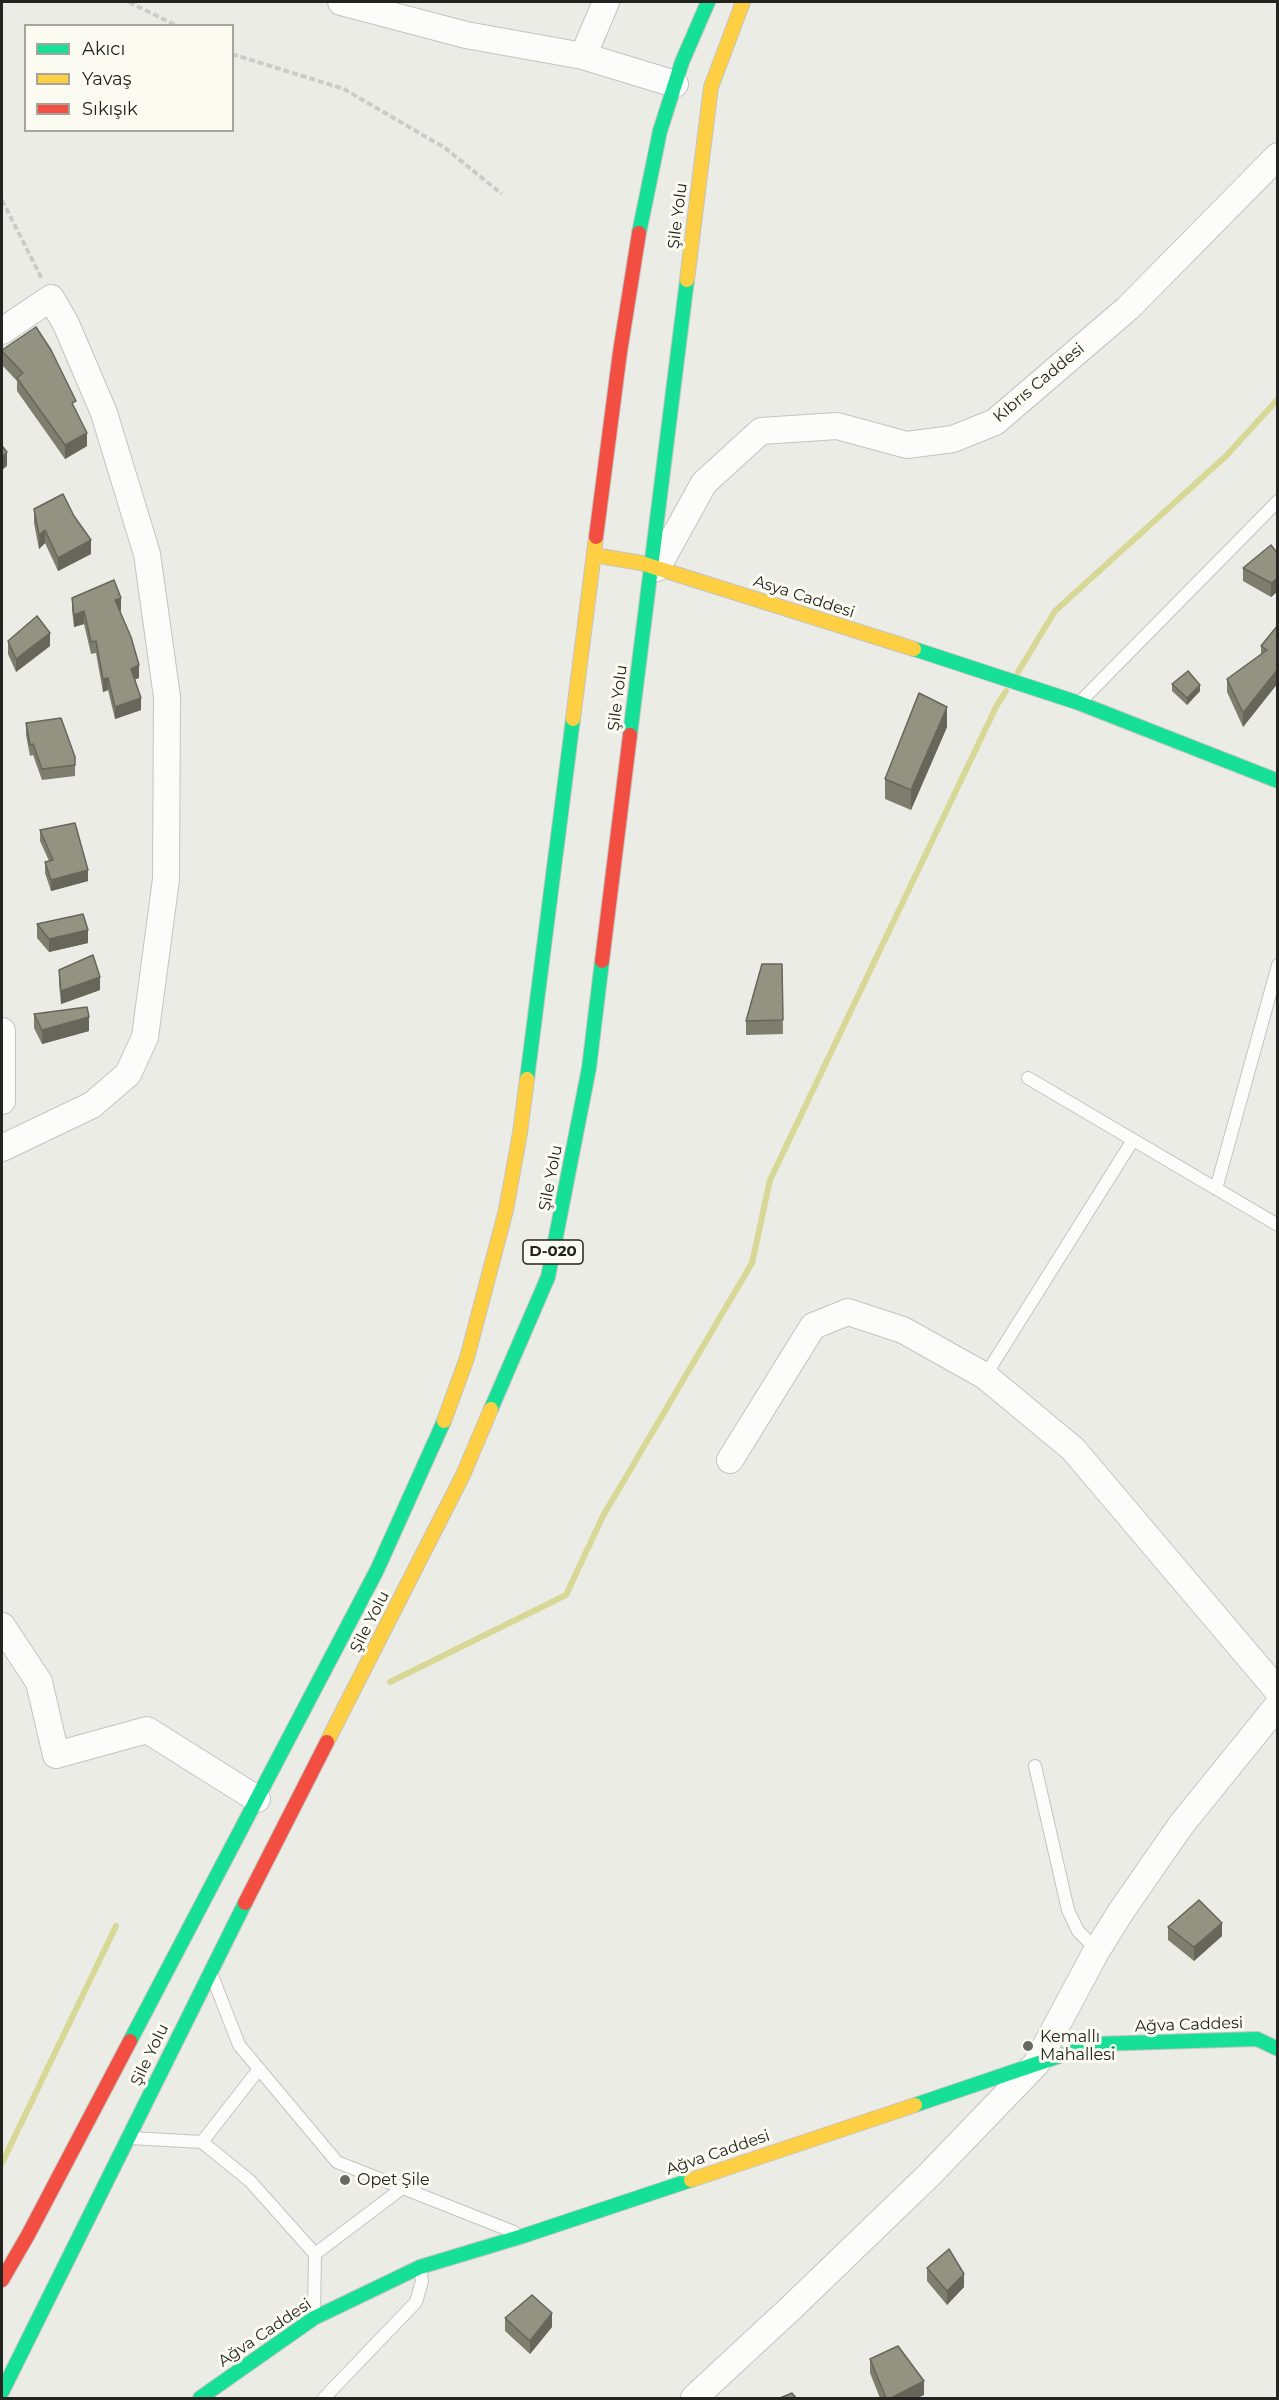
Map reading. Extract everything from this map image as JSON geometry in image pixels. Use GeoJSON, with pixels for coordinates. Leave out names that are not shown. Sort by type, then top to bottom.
{"type":"FeatureCollection","features":[{"type":"Feature","properties":{"kind":"main road","name":"Şile Yolu"},"geometry":{"type":"LineString","coordinates":[[2,2280],[377,1570],[441,1429],[467,1358],[506,1210],[520,1133],[620,352],[644,202],[660,131],[682,62],[708,2]]}},
{"type":"Feature","properties":{"kind":"main road","name":"Şile Yolu"},"geometry":{"type":"LineString","coordinates":[[2,2392],[210,1971],[463,1475],[548,1277],[589,1068],[654,567],[711,87],[743,2]]}},
{"type":"Feature","properties":{"kind":"main road","name":"Asya Caddesi"},"geometry":{"type":"LineString","coordinates":[[594,555],[654,567],[1078,703]]}},
{"type":"Feature","properties":{"kind":"main road"},"geometry":{"type":"LineString","coordinates":[[1078,703],[1274,777]]}},
{"type":"Feature","properties":{"kind":"main road","name":"Ağva Caddesi"},"geometry":{"type":"LineString","coordinates":[[200,2398],[314,2318],[420,2267],[523,2236],[1095,2044],[1257,2040],[1278,2049]]}},
{"type":"Feature","properties":{"kind":"street"},"geometry":{"type":"LineString","coordinates":[[341,2],[466,35],[583,56],[675,84]]}},
{"type":"Feature","properties":{"kind":"street"},"geometry":{"type":"LineString","coordinates":[[583,56],[606,2]]}},
{"type":"Feature","properties":{"kind":"street","name":"Kıbrıs Caddesi"},"geometry":{"type":"LineString","coordinates":[[654,567],[704,483],[761,431],[837,426],[907,446],[952,439],[995,422],[1128,308],[1278,156]]}},
{"type":"Feature","properties":{"kind":"street"},"geometry":{"type":"LineString","coordinates":[[2,331],[51,298],[66,324],[104,412],[147,554],[167,697],[165,879],[145,1037],[128,1074],[92,1105],[2,1148]]}},
{"type":"Feature","properties":{"kind":"street"},"geometry":{"type":"LineString","coordinates":[[2,1031],[2,1101]]}},
{"type":"Feature","properties":{"kind":"street"},"geometry":{"type":"LineString","coordinates":[[730,1460],[813,1326],[848,1312],[903,1330],[985,1376],[1073,1449],[1278,1691]]}},
{"type":"Feature","properties":{"kind":"street"},"geometry":{"type":"LineString","coordinates":[[2,1626],[39,1682],[57,1755],[147,1730],[257,1799]]}},
{"type":"Feature","properties":{"kind":"street"},"geometry":{"type":"LineString","coordinates":[[694,2398],[928,2176],[1036,2064],[1097,1950],[1122,1910],[1181,1825],[1278,1705]]}},
{"type":"Feature","properties":{"kind":"lane"},"geometry":{"type":"LineString","coordinates":[[1078,703],[1278,501]]}},
{"type":"Feature","properties":{"kind":"lane"},"geometry":{"type":"LineString","coordinates":[[1216,1189],[1278,965]]}},
{"type":"Feature","properties":{"kind":"lane"},"geometry":{"type":"LineString","coordinates":[[1028,1078],[1278,1225]]}},
{"type":"Feature","properties":{"kind":"lane"},"geometry":{"type":"LineString","coordinates":[[985,1376],[1133,1140]]}},
{"type":"Feature","properties":{"kind":"lane"},"geometry":{"type":"LineString","coordinates":[[1035,1766],[1068,1910],[1078,1931],[1097,1950]]}},
{"type":"Feature","properties":{"kind":"lane"},"geometry":{"type":"LineString","coordinates":[[210,1971],[239,2045],[337,2162],[523,2236]]}},
{"type":"Feature","properties":{"kind":"lane"},"geometry":{"type":"LineString","coordinates":[[202,2142],[259,2069]]}},
{"type":"Feature","properties":{"kind":"lane"},"geometry":{"type":"LineString","coordinates":[[127,2138],[202,2142],[250,2181],[315,2254],[314,2318]]}},
{"type":"Feature","properties":{"kind":"lane"},"geometry":{"type":"LineString","coordinates":[[315,2254],[401,2189]]}},
{"type":"Feature","properties":{"kind":"lane"},"geometry":{"type":"LineString","coordinates":[[324,2398],[417,2301],[423,2281],[420,2267]]}},
{"type":"Feature","properties":{"kind":"path"},"geometry":{"type":"LineString","coordinates":[[129,2],[173,24]]}},
{"type":"Feature","properties":{"kind":"path"},"geometry":{"type":"LineString","coordinates":[[234,55],[344,89],[445,148],[502,194]]}},
{"type":"Feature","properties":{"kind":"path"},"geometry":{"type":"LineString","coordinates":[[2,200],[51,298]]}},
{"type":"Feature","properties":{"kind":"building"},"geometry":{"type":"Polygon","coordinates":[[[36,327],[51,350],[76,401],[72,403],[87,433],[65,445],[17,378],[23,373],[2,351],[36,327]]]}},
{"type":"Feature","properties":{"kind":"building"},"geometry":{"type":"Polygon","coordinates":[[[2,446],[7,452],[2,457],[2,446]]]}},
{"type":"Feature","properties":{"kind":"building"},"geometry":{"type":"Polygon","coordinates":[[[63,494],[74,516],[91,540],[58,558],[45,530],[39,535],[34,509],[63,494]]]}},
{"type":"Feature","properties":{"kind":"building"},"geometry":{"type":"Polygon","coordinates":[[[1271,545],[1278,554],[1278,578],[1271,583],[1243,568],[1271,545]]]}},
{"type":"Feature","properties":{"kind":"building"},"geometry":{"type":"Polygon","coordinates":[[[114,580],[121,598],[115,600],[131,637],[139,665],[131,669],[141,698],[115,707],[108,678],[103,679],[96,641],[91,642],[84,611],[74,615],[72,598],[114,580]]]}},
{"type":"Feature","properties":{"kind":"building"},"geometry":{"type":"Polygon","coordinates":[[[37,616],[50,633],[16,659],[8,641],[37,616]]]}},
{"type":"Feature","properties":{"kind":"building"},"geometry":{"type":"Polygon","coordinates":[[[1278,625],[1278,669],[1243,713],[1227,679],[1267,650],[1261,646],[1278,625]]]}},
{"type":"Feature","properties":{"kind":"building"},"geometry":{"type":"Polygon","coordinates":[[[1188,671],[1200,685],[1187,698],[1172,684],[1188,671]]]}},
{"type":"Feature","properties":{"kind":"building"},"geometry":{"type":"Polygon","coordinates":[[[919,693],[947,707],[911,790],[885,779],[919,693]]]}},
{"type":"Feature","properties":{"kind":"building"},"geometry":{"type":"Polygon","coordinates":[[[61,718],[75,757],[75,765],[42,769],[33,744],[30,745],[26,723],[61,718]]]}},
{"type":"Feature","properties":{"kind":"building"},"geometry":{"type":"Polygon","coordinates":[[[75,823],[88,870],[51,880],[45,862],[53,860],[40,830],[75,823]]]}},
{"type":"Feature","properties":{"kind":"building"},"geometry":{"type":"Polygon","coordinates":[[[83,914],[88,930],[49,939],[37,924],[83,914]]]}},
{"type":"Feature","properties":{"kind":"building"},"geometry":{"type":"Polygon","coordinates":[[[93,955],[100,977],[61,991],[59,970],[93,955]]]}},
{"type":"Feature","properties":{"kind":"building"},"geometry":{"type":"Polygon","coordinates":[[[762,964],[782,964],[783,1020],[746,1021],[762,964]]]}},
{"type":"Feature","properties":{"kind":"building"},"geometry":{"type":"Polygon","coordinates":[[[87,1007],[89,1017],[42,1030],[34,1014],[87,1007]]]}},
{"type":"Feature","properties":{"kind":"building"},"geometry":{"type":"Polygon","coordinates":[[[1199,1900],[1222,1923],[1194,1947],[1168,1927],[1199,1900]]]}},
{"type":"Feature","properties":{"kind":"building"},"geometry":{"type":"Polygon","coordinates":[[[949,2249],[964,2274],[947,2291],[927,2268],[949,2249]]]}},
{"type":"Feature","properties":{"kind":"building"},"geometry":{"type":"Polygon","coordinates":[[[532,2295],[552,2313],[530,2341],[505,2318],[532,2295]]]}},
{"type":"Feature","properties":{"kind":"building"},"geometry":{"type":"Polygon","coordinates":[[[898,2346],[924,2381],[891,2398],[886,2398],[870,2359],[898,2346]]]}},
{"type":"Feature","properties":{"kind":"building"},"geometry":{"type":"Polygon","coordinates":[[[792,2393],[796,2398],[780,2398],[792,2393]]]}},
{"type":"Feature","properties":{"kind":"waterway"},"geometry":{"type":"LineString","coordinates":[[1018,672],[1055,611],[1226,456],[1278,399]]}},
{"type":"Feature","properties":{"kind":"waterway"},"geometry":{"type":"LineString","coordinates":[[390,1682],[566,1595],[603,1516],[752,1263],[770,1180],[997,705],[1006,691]]}},
{"type":"Feature","properties":{"kind":"waterway"},"geometry":{"type":"LineString","coordinates":[[2,2163],[116,1926]]}},
{"type":"Feature","properties":{"kind":"traffic: fast"},"geometry":{"type":"LineString","coordinates":[[639,233],[660,131],[682,62],[708,2]]}},
{"type":"Feature","properties":{"kind":"traffic: fast"},"geometry":{"type":"LineString","coordinates":[[630,735],[687,280]]}},
{"type":"Feature","properties":{"kind":"traffic: fast"},"geometry":{"type":"LineString","coordinates":[[914,649],[1079,703],[1278,781]]}},
{"type":"Feature","properties":{"kind":"traffic: fast"},"geometry":{"type":"LineString","coordinates":[[527,1079],[573,719]]}},
{"type":"Feature","properties":{"kind":"traffic: fast"},"geometry":{"type":"LineString","coordinates":[[491,1409],[548,1277],[589,1068],[602,961]]}},
{"type":"Feature","properties":{"kind":"traffic: fast"},"geometry":{"type":"LineString","coordinates":[[130,2041],[377,1570],[444,1421]]}},
{"type":"Feature","properties":{"kind":"traffic: fast"},"geometry":{"type":"LineString","coordinates":[[2,2392],[245,1903]]}},
{"type":"Feature","properties":{"kind":"traffic: fast"},"geometry":{"type":"LineString","coordinates":[[915,2105],[1095,2044],[1257,2039],[1278,2049]]}},
{"type":"Feature","properties":{"kind":"traffic: fast"},"geometry":{"type":"LineString","coordinates":[[200,2398],[314,2318],[420,2267],[523,2236],[691,2180]]}},
{"type":"Feature","properties":{"kind":"traffic: slow"},"geometry":{"type":"LineString","coordinates":[[687,280],[711,87],[743,2]]}},
{"type":"Feature","properties":{"kind":"traffic: slow"},"geometry":{"type":"LineString","coordinates":[[573,719],[596,537]]}},
{"type":"Feature","properties":{"kind":"traffic: slow"},"geometry":{"type":"LineString","coordinates":[[594,555],[641,563],[914,649]]}},
{"type":"Feature","properties":{"kind":"traffic: slow"},"geometry":{"type":"LineString","coordinates":[[444,1421],[467,1358],[506,1210],[527,1079]]}},
{"type":"Feature","properties":{"kind":"traffic: slow"},"geometry":{"type":"LineString","coordinates":[[327,1742],[463,1475],[491,1409]]}},
{"type":"Feature","properties":{"kind":"traffic: slow"},"geometry":{"type":"LineString","coordinates":[[691,2180],[915,2105]]}},
{"type":"Feature","properties":{"kind":"traffic: jam"},"geometry":{"type":"LineString","coordinates":[[596,537],[620,352],[639,233]]}},
{"type":"Feature","properties":{"kind":"traffic: jam"},"geometry":{"type":"LineString","coordinates":[[602,961],[630,735]]}},
{"type":"Feature","properties":{"kind":"traffic: jam"},"geometry":{"type":"LineString","coordinates":[[245,1903],[327,1742]]}},
{"type":"Feature","properties":{"kind":"traffic: jam"},"geometry":{"type":"LineString","coordinates":[[2,2280],[130,2041]]}},
{"type":"Feature","properties":{"kind":"place","name":"Kemallı Mahallesi"},"geometry":{"type":"Point","coordinates":[1028,2046]}},
{"type":"Feature","properties":{"kind":"place","name":"Opet Şile"},"geometry":{"type":"Point","coordinates":[345,2180]}}]}
